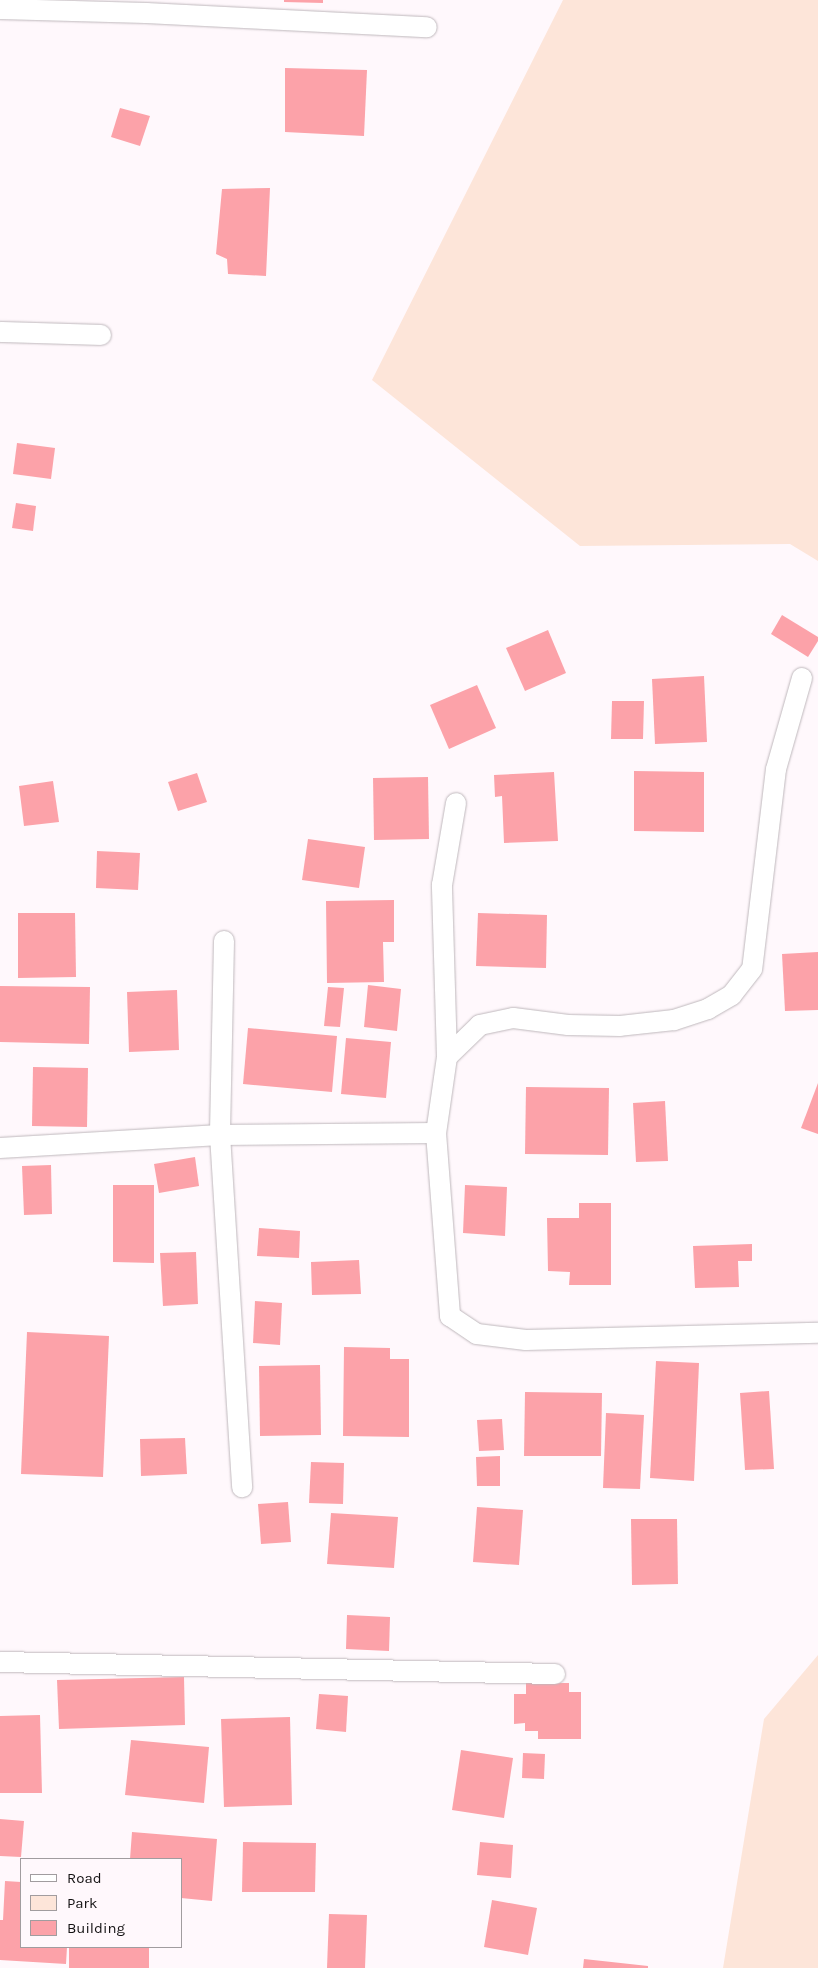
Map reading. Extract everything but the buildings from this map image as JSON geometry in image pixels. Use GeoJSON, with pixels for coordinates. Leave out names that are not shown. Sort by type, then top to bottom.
{"type":"FeatureCollection","features":[{"type":"Feature","properties":{"kind":"street"},"geometry":{"type":"LineString","coordinates":[[0,9],[153,6],[427,26]]}},
{"type":"Feature","properties":{"kind":"street"},"geometry":{"type":"LineString","coordinates":[[0,332],[101,335]]}},
{"type":"Feature","properties":{"kind":"street"},"geometry":{"type":"LineString","coordinates":[[447,1057],[480,1025],[513,1018],[568,1025],[638,1024],[674,1020],[708,1009],[732,995],[752,969],[776,769],[802,678]]}},
{"type":"Feature","properties":{"kind":"street"},"geometry":{"type":"LineString","coordinates":[[456,803],[442,885],[447,1057],[436,1133],[450,1316],[477,1334],[526,1340],[818,1333]]}},
{"type":"Feature","properties":{"kind":"street"},"geometry":{"type":"LineString","coordinates":[[224,941],[220,1135],[242,1487]]}},
{"type":"Feature","properties":{"kind":"street"},"geometry":{"type":"LineString","coordinates":[[0,1148],[220,1135],[436,1133]]}},
{"type":"Feature","properties":{"kind":"street"},"geometry":{"type":"LineString","coordinates":[[0,1662],[555,1674]]}},
{"type":"Feature","properties":{"kind":"green space"},"geometry":{"type":"Polygon","coordinates":[[[563,0],[818,0],[818,561],[790,544],[580,546],[372,380],[563,0]]]}},
{"type":"Feature","properties":{"kind":"green space"},"geometry":{"type":"Polygon","coordinates":[[[818,1655],[818,1968],[723,1968],[764,1719],[818,1655]]]}}]}
